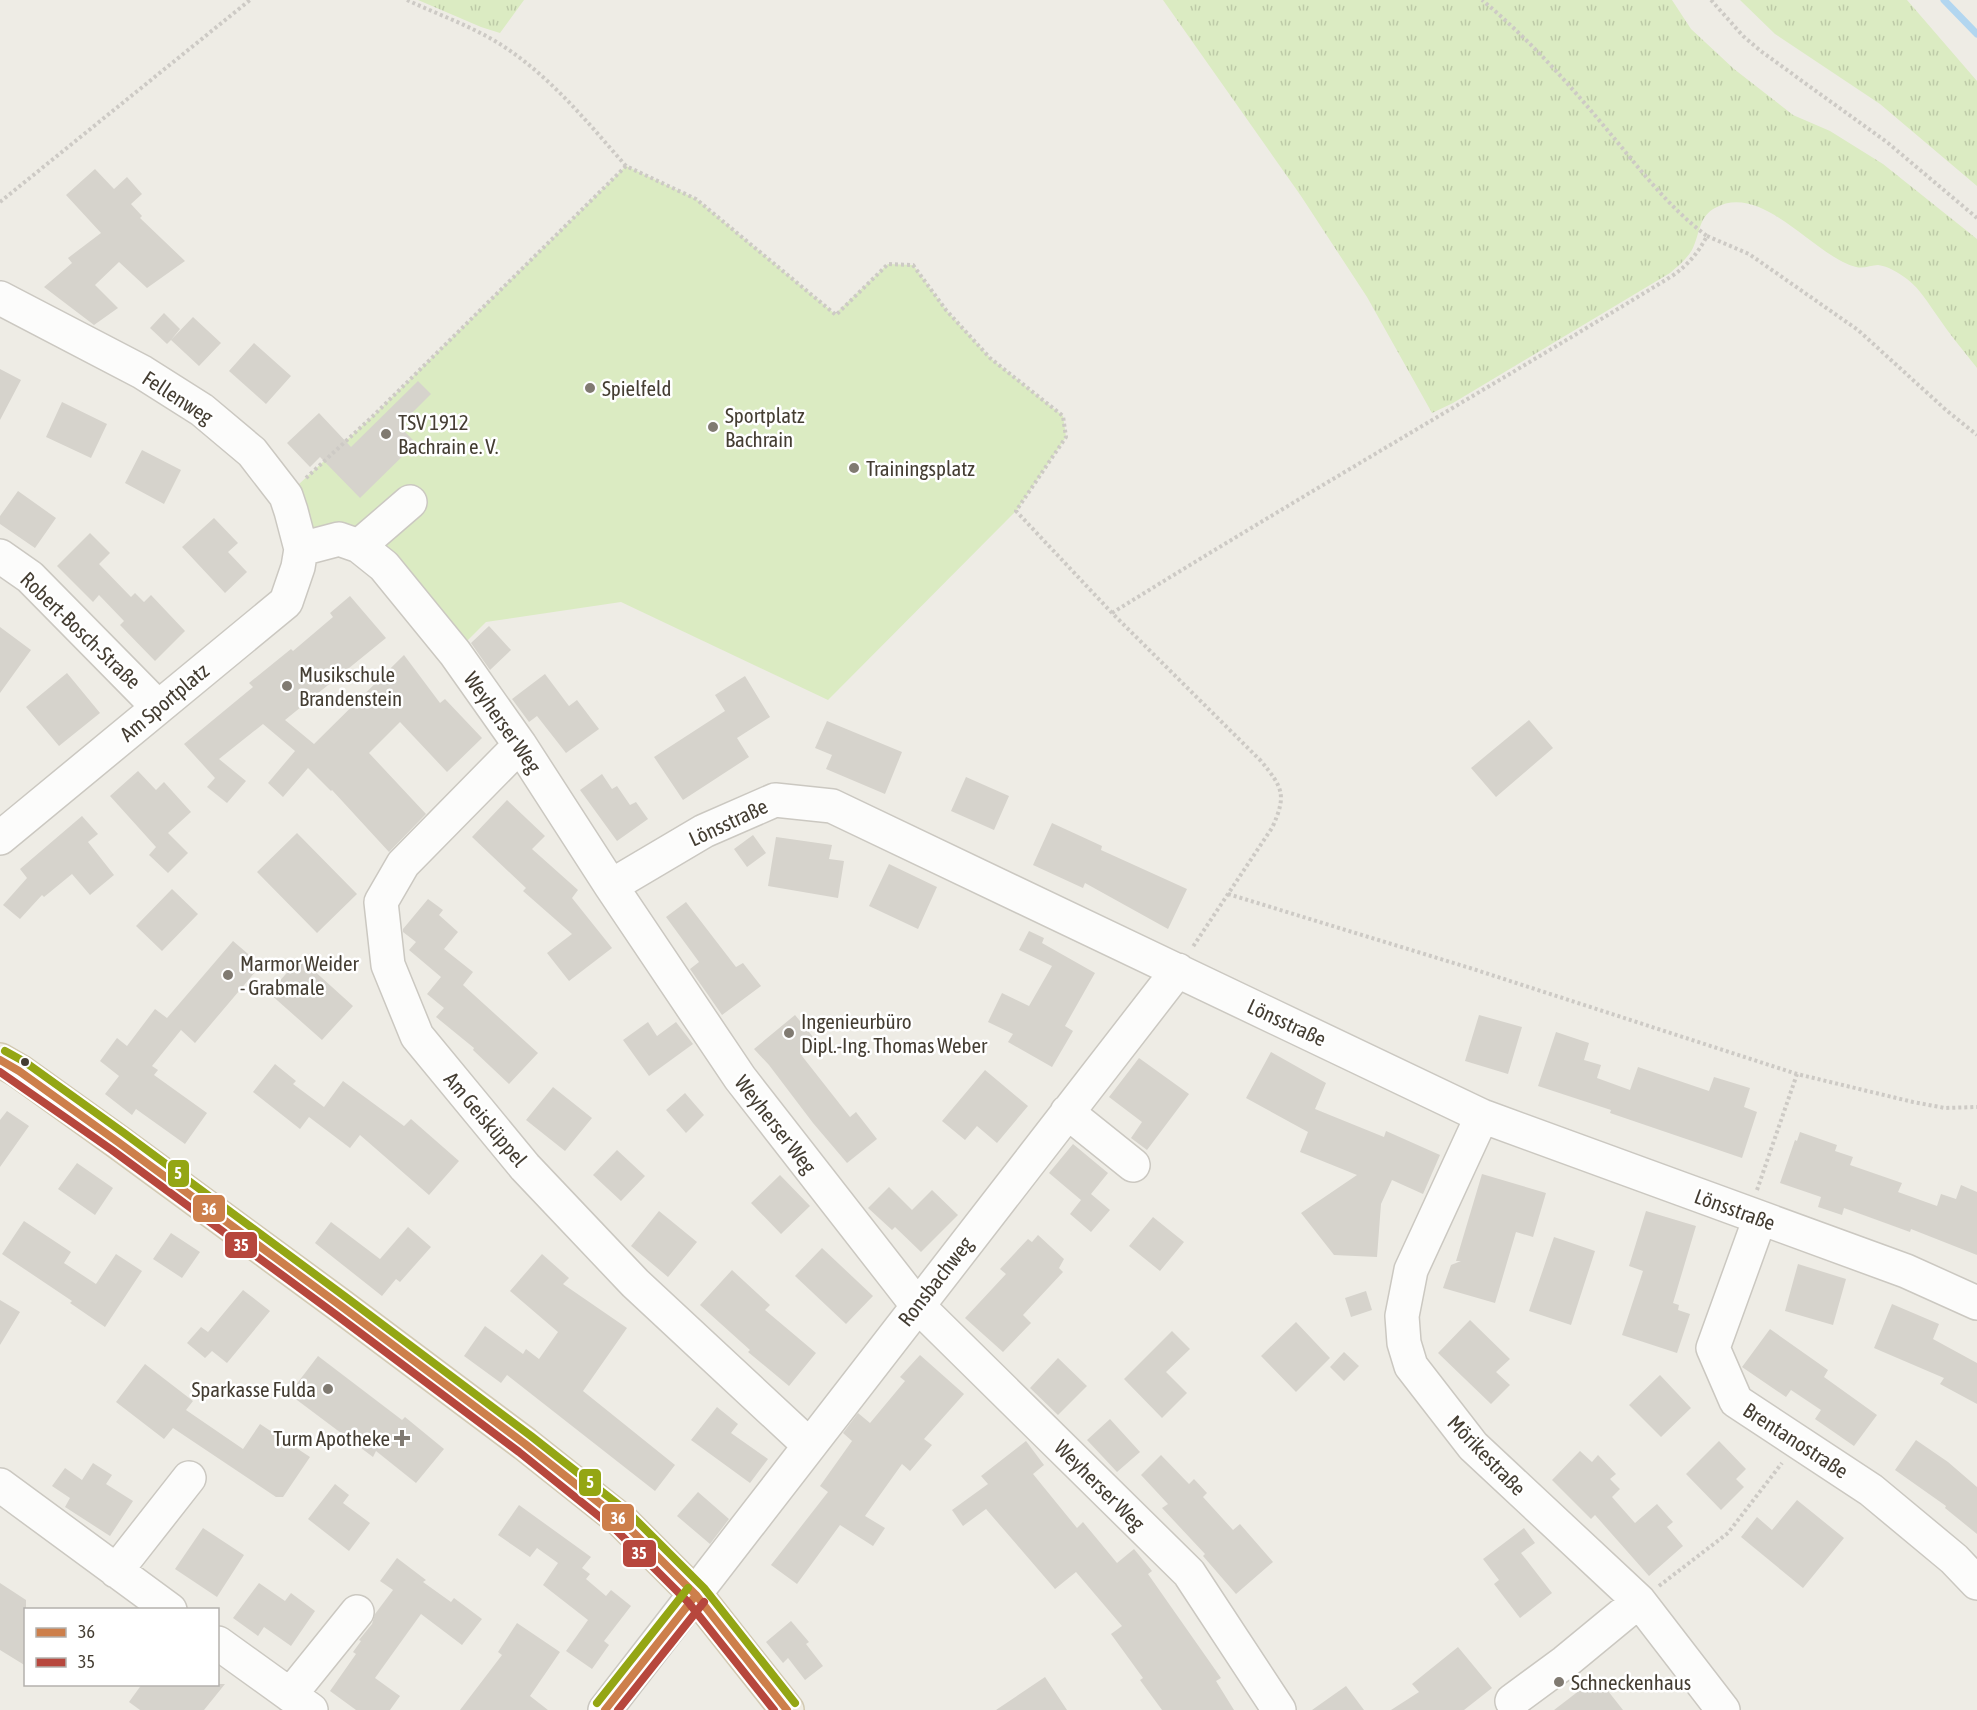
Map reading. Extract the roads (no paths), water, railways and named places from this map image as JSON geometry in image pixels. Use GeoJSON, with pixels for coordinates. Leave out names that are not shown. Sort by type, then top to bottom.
{"type":"FeatureCollection","features":[{"type":"Feature","properties":{"kind":"main road"},"geometry":{"type":"LineString","coordinates":[[3,1066],[118,1142],[525,1444],[622,1521],[696,1594],[787,1710]]}},
{"type":"Feature","properties":{"kind":"street","name":"Fellenweg"},"geometry":{"type":"LineString","coordinates":[[0,298],[142,372],[202,410],[252,452],[286,496],[301,549]]}},
{"type":"Feature","properties":{"kind":"street"},"geometry":{"type":"LineString","coordinates":[[359,546],[410,502]]}},
{"type":"Feature","properties":{"kind":"street","name":"Weyherser Weg"},"geometry":{"type":"LineString","coordinates":[[301,549],[339,539],[359,546],[384,566],[455,653],[520,745],[610,886],[740,1078],[917,1305],[1189,1573],[1279,1710]]}},
{"type":"Feature","properties":{"kind":"street","name":"Am Sportplatz"},"geometry":{"type":"LineString","coordinates":[[0,838],[286,602],[298,567],[301,549]]}},
{"type":"Feature","properties":{"kind":"street","name":"Robert-Bosch-Straße"},"geometry":{"type":"LineString","coordinates":[[0,556],[30,576],[158,707]]}},
{"type":"Feature","properties":{"kind":"street","name":"Am Geisküppel"},"geometry":{"type":"LineString","coordinates":[[520,745],[404,864],[381,902],[388,965],[417,1036],[525,1167],[636,1283],[808,1445]]}},
{"type":"Feature","properties":{"kind":"street","name":"Lönsstraße"},"geometry":{"type":"LineString","coordinates":[[610,886],[704,831],[775,800],[832,806],[1185,960],[1482,1116],[1906,1271],[1977,1303]]}},
{"type":"Feature","properties":{"kind":"street","name":"Ronsbachweg"},"geometry":{"type":"LineString","coordinates":[[605,1710],[1185,960]]}},
{"type":"Feature","properties":{"kind":"street"},"geometry":{"type":"LineString","coordinates":[[1067,1113],[1133,1165]]}},
{"type":"Feature","properties":{"kind":"street","name":"Mörikestraße"},"geometry":{"type":"LineString","coordinates":[[1482,1116],[1411,1270],[1402,1316],[1404,1343],[1411,1366],[1473,1446],[1639,1601],[1723,1710]]}},
{"type":"Feature","properties":{"kind":"street","name":"Brentanostraße"},"geometry":{"type":"LineString","coordinates":[[1754,1216],[1713,1348],[1736,1401],[1871,1490],[1954,1559],[1977,1583]]}},
{"type":"Feature","properties":{"kind":"street"},"geometry":{"type":"LineString","coordinates":[[116,1571],[189,1478]]}},
{"type":"Feature","properties":{"kind":"street"},"geometry":{"type":"LineString","coordinates":[[0,1485],[167,1608]]}},
{"type":"Feature","properties":{"kind":"street"},"geometry":{"type":"LineString","coordinates":[[1512,1701],[1565,1662],[1639,1601]]}},
{"type":"Feature","properties":{"kind":"street"},"geometry":{"type":"LineString","coordinates":[[219,1645],[300,1703],[357,1612]]}},
{"type":"Feature","properties":{"kind":"waterway"},"geometry":{"type":"LineString","coordinates":[[1944,0],[1977,34]]}},
{"type":"Feature","properties":{"kind":"place","name":"Spielfeld"},"geometry":{"type":"Point","coordinates":[590,388]}},
{"type":"Feature","properties":{"kind":"place","name":"Sportplatz Bachrain"},"geometry":{"type":"Point","coordinates":[713,427]}},
{"type":"Feature","properties":{"kind":"place","name":"TSV 1912 Bachrain e. V."},"geometry":{"type":"Point","coordinates":[386,434]}},
{"type":"Feature","properties":{"kind":"place","name":"Trainingsplatz"},"geometry":{"type":"Point","coordinates":[854,468]}},
{"type":"Feature","properties":{"kind":"place","name":"Musikschule Brandenstein"},"geometry":{"type":"Point","coordinates":[287,686]}},
{"type":"Feature","properties":{"kind":"place","name":"Marmor Weider - Grabmale"},"geometry":{"type":"Point","coordinates":[228,975]}},
{"type":"Feature","properties":{"kind":"place","name":"Ingenieurbüro Dipl.-Ing. Thomas Weber"},"geometry":{"type":"Point","coordinates":[789,1033]}},
{"type":"Feature","properties":{"kind":"place","name":"Sparkasse Fulda"},"geometry":{"type":"Point","coordinates":[328,1389]}},
{"type":"Feature","properties":{"kind":"place","name":"Turm Apotheke"},"geometry":{"type":"Point","coordinates":[402,1438]}},
{"type":"Feature","properties":{"kind":"place","name":"Schneckenhaus"},"geometry":{"type":"Point","coordinates":[1559,1682]}}]}
